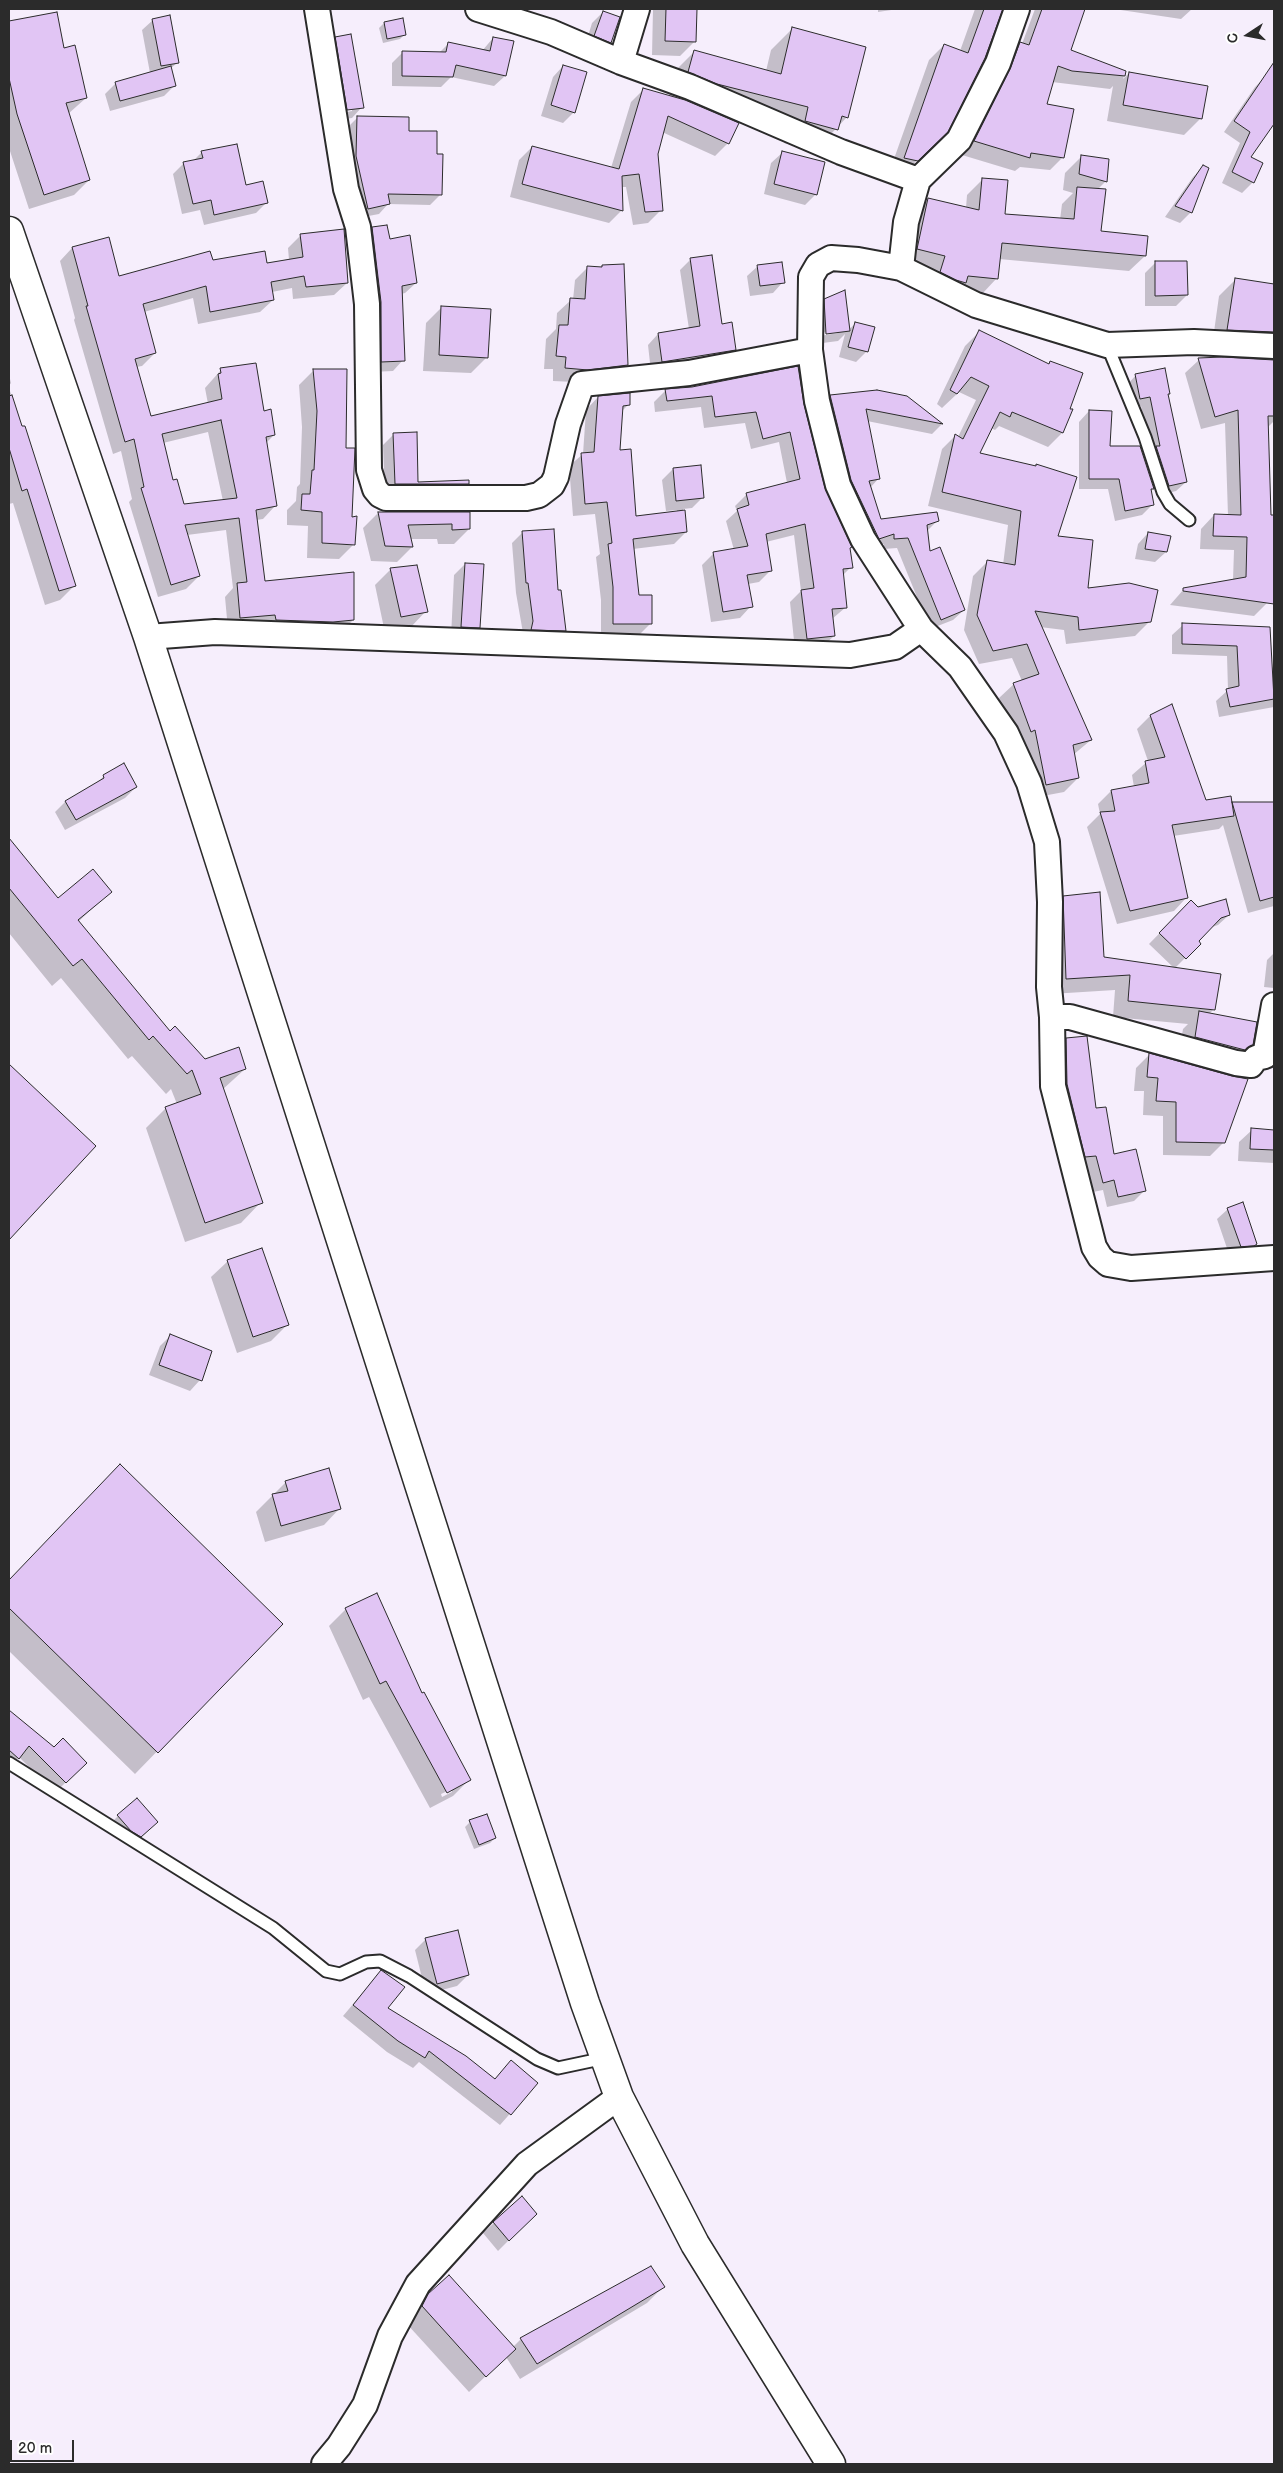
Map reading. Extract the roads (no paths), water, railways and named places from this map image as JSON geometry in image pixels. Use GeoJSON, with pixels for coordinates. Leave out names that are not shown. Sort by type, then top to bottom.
{"type":"FeatureCollection","features":[{"type":"Feature","properties":{"kind":"main road"},"geometry":{"type":"LineString","coordinates":[[9,231],[148,637],[585,2003],[618,2097],[695,2244],[831,2464]]}},
{"type":"Feature","properties":{"kind":"street"},"geometry":{"type":"LineString","coordinates":[[317,9],[346,189],[358,227],[367,304],[369,345],[369,470],[375,489],[380,495],[386,498],[526,498],[539,495],[552,485],[556,477],[568,424],[582,384],[689,373],[810,350]]}},
{"type":"Feature","properties":{"kind":"street"},"geometry":{"type":"LineString","coordinates":[[478,9],[550,32],[621,62],[690,87],[841,152],[918,180]]}},
{"type":"Feature","properties":{"kind":"street"},"geometry":{"type":"LineString","coordinates":[[621,62],[638,9]]}},
{"type":"Feature","properties":{"kind":"street"},"geometry":{"type":"LineString","coordinates":[[901,268],[906,222],[918,180],[959,140],[998,62],[1017,9]]}},
{"type":"Feature","properties":{"kind":"street"},"geometry":{"type":"LineString","coordinates":[[1274,346],[1194,342],[1107,345],[976,305],[901,268],[858,260],[831,258],[818,265],[811,277],[810,350],[817,401],[838,485],[863,539],[921,629],[960,668],[1006,733],[1029,783],[1047,842],[1050,902],[1049,987],[1054,1086],[1077,1186],[1094,1247],[1100,1257],[1108,1264],[1131,1268],[1274,1258]]}},
{"type":"Feature","properties":{"kind":"street"},"geometry":{"type":"LineString","coordinates":[[148,637],[215,632],[850,655],[896,646],[921,629]]}},
{"type":"Feature","properties":{"kind":"street"},"geometry":{"type":"LineString","coordinates":[[1052,1017],[1070,1017],[1236,1063],[1251,1065],[1256,1058],[1265,1056],[1274,1005]]}},
{"type":"Feature","properties":{"kind":"street"},"geometry":{"type":"LineString","coordinates":[[324,2464],[339,2446],[365,2405],[390,2336],[418,2284],[527,2164],[618,2097]]}},
{"type":"Feature","properties":{"kind":"lane"},"geometry":{"type":"LineString","coordinates":[[1107,345],[1145,437],[1164,492],[1170,504],[1189,520]]}},
{"type":"Feature","properties":{"kind":"lane"},"geometry":{"type":"LineString","coordinates":[[9,1763],[272,1928],[326,1971],[340,1974],[366,1962],[380,1961],[410,1976],[529,2054],[551,2065],[558,2068],[605,2058]]}}]}
